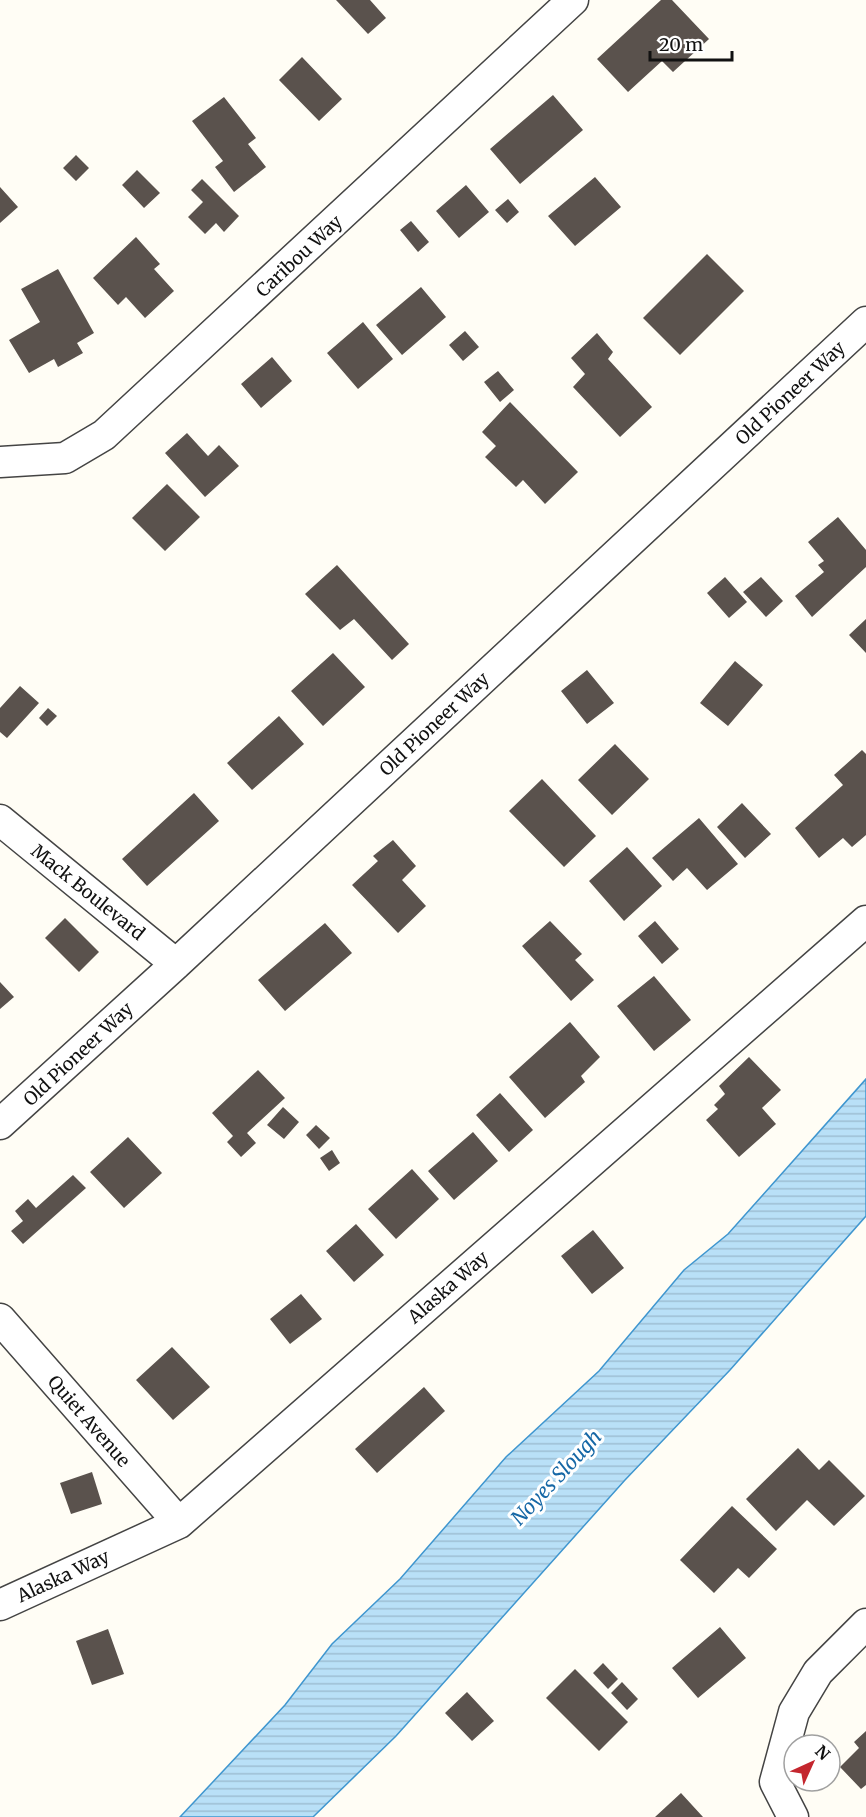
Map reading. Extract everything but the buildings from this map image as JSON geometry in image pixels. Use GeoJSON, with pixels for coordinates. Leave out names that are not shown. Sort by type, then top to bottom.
{"type":"FeatureCollection","features":[{"type":"Feature","properties":{"kind":"street","name":"Caribou Way"},"geometry":{"type":"LineString","coordinates":[[0,462],[65,458],[104,435],[573,0]]}},
{"type":"Feature","properties":{"kind":"street","name":"Old Pioneer Way"},"geometry":{"type":"LineString","coordinates":[[0,1124],[865,326]]}},
{"type":"Feature","properties":{"kind":"street","name":"Mack Boulevard"},"geometry":{"type":"LineString","coordinates":[[0,820],[176,964]]}},
{"type":"Feature","properties":{"kind":"street","name":"Alaska Way"},"geometry":{"type":"LineString","coordinates":[[0,1605],[178,1523],[866,921]]}},
{"type":"Feature","properties":{"kind":"street","name":"Quiet Avenue"},"geometry":{"type":"LineString","coordinates":[[0,1319],[178,1523]]}},
{"type":"Feature","properties":{"kind":"street"},"geometry":{"type":"LineString","coordinates":[[793,1817],[775,1782],[794,1712],[818,1672],[866,1624]]}},
{"type":"Feature","properties":{"kind":"water","name":"Noyes Slough"},"geometry":{"type":"Polygon","coordinates":[[[866,1079],[866,1216],[730,1370],[625,1480],[396,1736],[313,1817],[180,1817],[285,1705],[332,1644],[400,1579],[506,1457],[599,1371],[684,1270],[728,1234],[866,1079]]]}}]}
